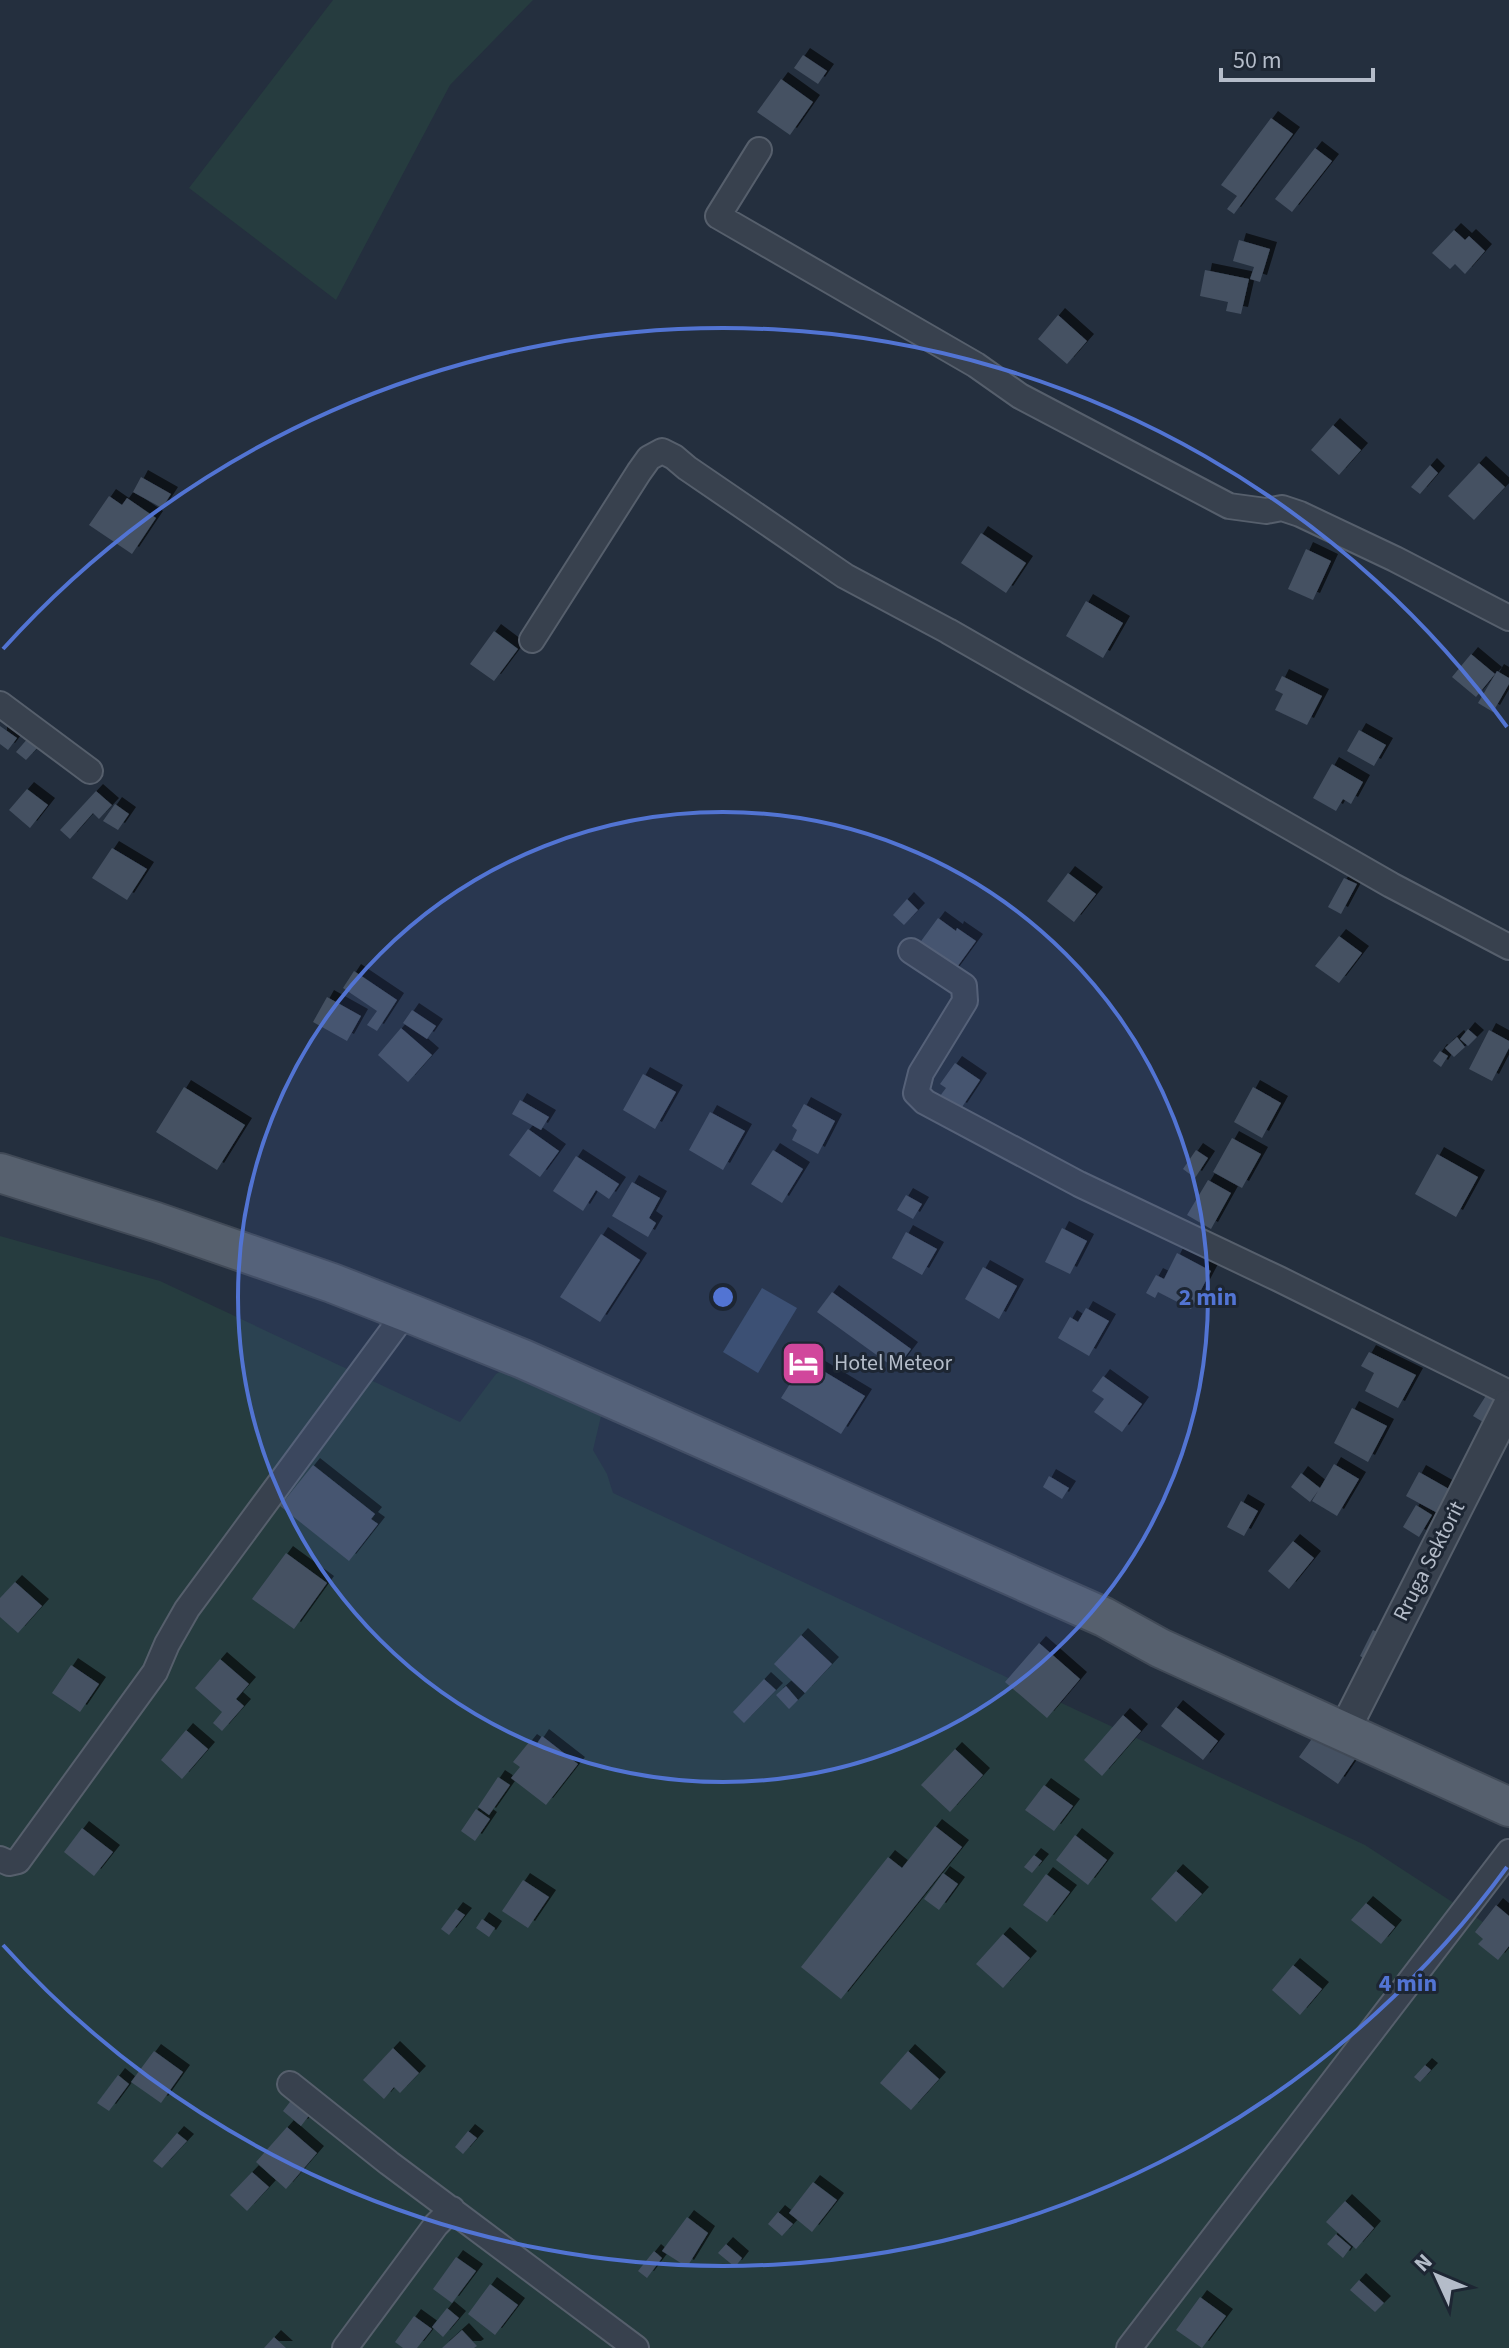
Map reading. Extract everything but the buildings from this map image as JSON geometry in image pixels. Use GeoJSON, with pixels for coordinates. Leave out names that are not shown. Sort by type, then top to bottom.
{"type":"FeatureCollection","features":[{"type":"Feature","properties":{"kind":"main road"},"geometry":{"type":"LineString","coordinates":[[0,1173],[332,1283],[560,1375],[1104,1617],[1169,1637],[1509,1807]]}},
{"type":"Feature","properties":{"kind":"main road"},"geometry":{"type":"LineString","coordinates":[[1347,1724],[1509,1792]]}},
{"type":"Feature","properties":{"kind":"street"},"geometry":{"type":"LineString","coordinates":[[759,150],[718,216],[976,365],[1020,396],[1229,506],[1266,511],[1282,508],[1300,514],[1509,618]]}},
{"type":"Feature","properties":{"kind":"street"},"geometry":{"type":"LineString","coordinates":[[532,640],[639,472],[649,458],[662,451],[845,576],[948,631],[1391,885],[1509,947]]}},
{"type":"Feature","properties":{"kind":"street"},"geometry":{"type":"LineString","coordinates":[[0,704],[90,771]]}},
{"type":"Feature","properties":{"kind":"street"},"geometry":{"type":"LineString","coordinates":[[911,951],[965,989],[965,1001],[917,1084],[916,1093],[925,1102],[1079,1184],[1509,1393]]}},
{"type":"Feature","properties":{"kind":"street"},"geometry":{"type":"LineString","coordinates":[[0,1859],[9,1863],[18,1861],[155,1672],[187,1609],[406,1312]]}},
{"type":"Feature","properties":{"kind":"street","name":"Rruga Sektorit"},"geometry":{"type":"LineString","coordinates":[[1347,1724],[1509,1405]]}},
{"type":"Feature","properties":{"kind":"street"},"geometry":{"type":"LineString","coordinates":[[1129,2348],[1509,1852]]}},
{"type":"Feature","properties":{"kind":"street"},"geometry":{"type":"LineString","coordinates":[[290,2084],[636,2348]]}},
{"type":"Feature","properties":{"kind":"street"},"geometry":{"type":"LineString","coordinates":[[345,2348],[436,2225],[452,2209]]}},
{"type":"Feature","properties":{"kind":"green space"},"geometry":{"type":"Polygon","coordinates":[[[333,0],[533,0],[450,85],[336,300],[189,188],[333,0]]]}},
{"type":"Feature","properties":{"kind":"green space"},"geometry":{"type":"Polygon","coordinates":[[[0,1236],[160,1281],[460,1422],[496,1374],[506,1368],[602,1412],[593,1450],[607,1474],[613,1493],[1365,1845],[1509,1939],[1509,2348],[0,2348],[0,1236]]]}},
{"type":"Feature","properties":{"kind":"water"},"geometry":{"type":"Polygon","coordinates":[[[762,1288],[797,1308],[758,1373],[723,1352],[762,1288]]]}},
{"type":"Feature","properties":{"kind":"place","name":"Hotel Meteor"},"geometry":{"type":"Point","coordinates":[803,1363]}}]}
